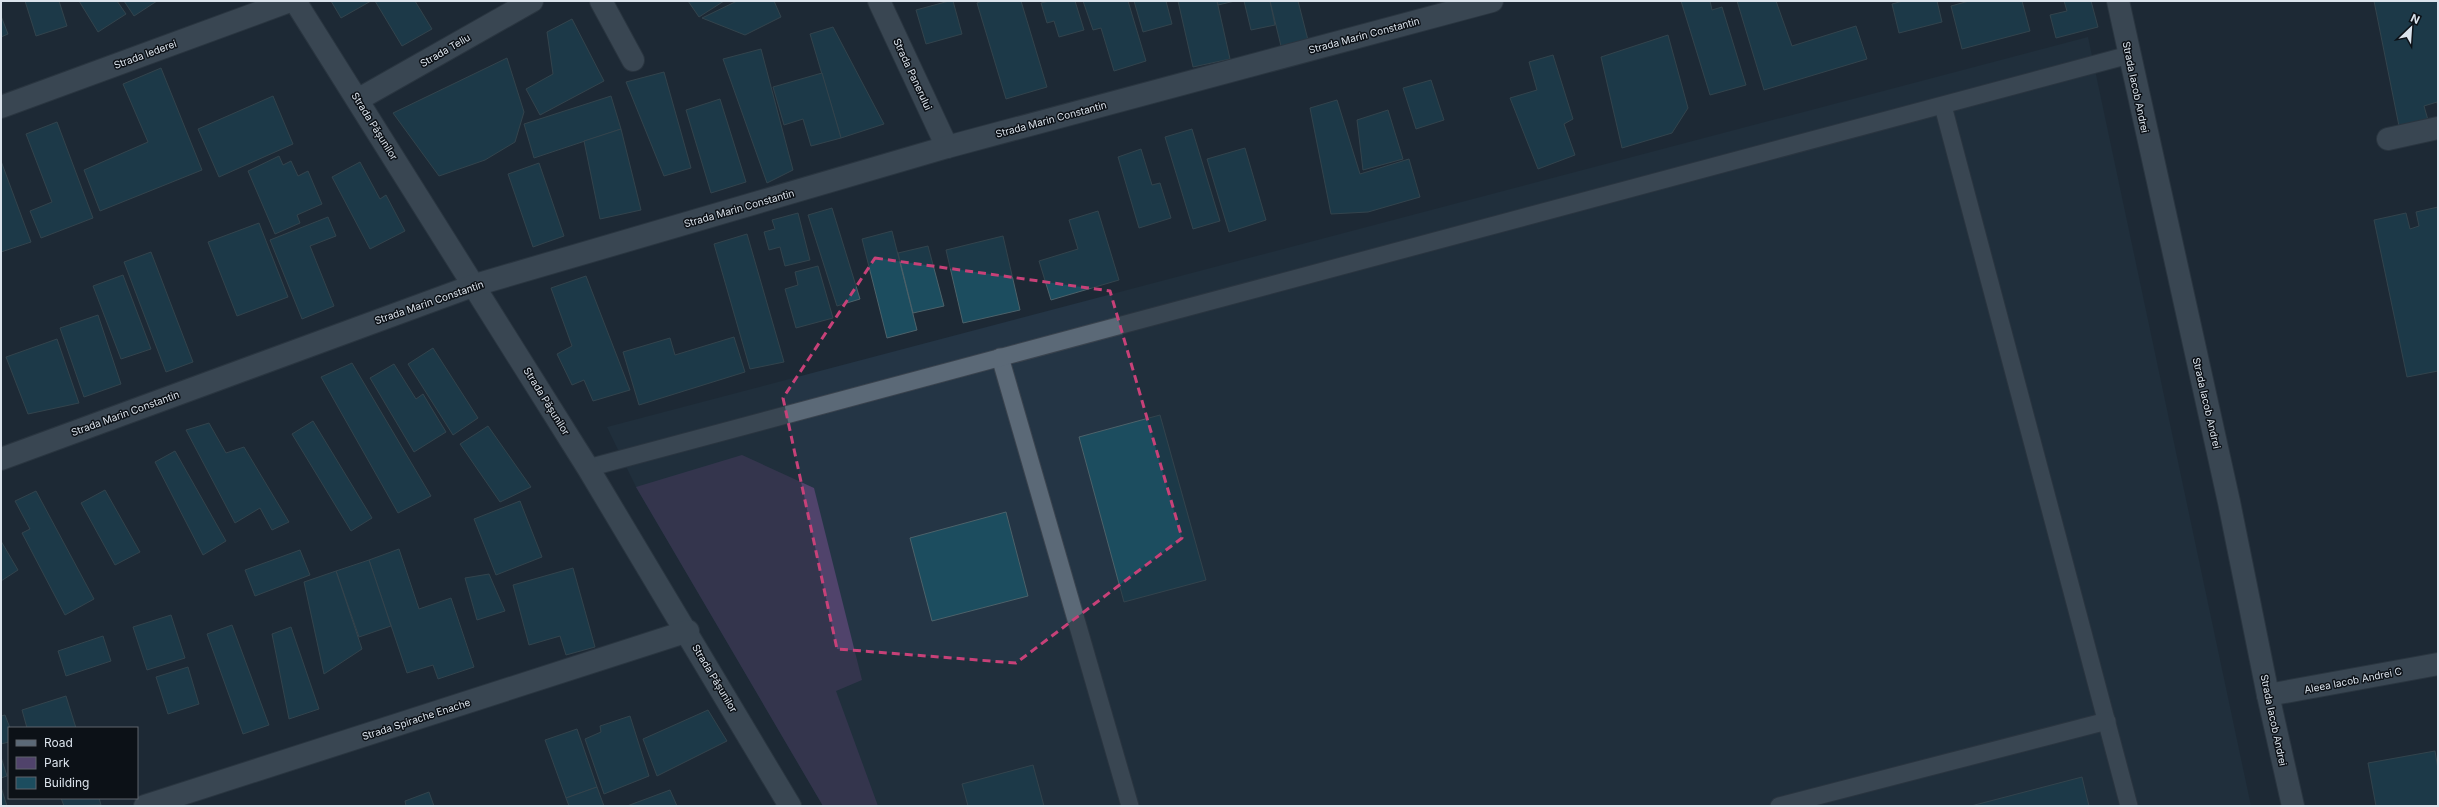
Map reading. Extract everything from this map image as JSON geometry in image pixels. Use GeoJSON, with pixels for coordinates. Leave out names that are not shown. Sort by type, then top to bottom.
{"type":"FeatureCollection","features":[{"type":"Feature","properties":{"kind":"street","name":"Strada Iederei"},"geometry":{"type":"LineString","coordinates":[[1,107],[290,1]]}},
{"type":"Feature","properties":{"kind":"street","name":"Strada Pășunilor"},"geometry":{"type":"LineString","coordinates":[[295,1],[359,99],[588,468],[688,631],[790,806]]}},
{"type":"Feature","properties":{"kind":"street","name":"Strada Teliu"},"geometry":{"type":"LineString","coordinates":[[359,99],[532,1]]}},
{"type":"Feature","properties":{"kind":"street"},"geometry":{"type":"LineString","coordinates":[[601,1],[633,60]]}},
{"type":"Feature","properties":{"kind":"street","name":"Strada Panerului"},"geometry":{"type":"LineString","coordinates":[[879,1],[947,147]]}},
{"type":"Feature","properties":{"kind":"street","name":"Strada Marin Constantin"},"geometry":{"type":"LineString","coordinates":[[1,459],[475,285],[947,147],[1492,1]]}},
{"type":"Feature","properties":{"kind":"street","name":"Strada Iacob Andrei"},"geometry":{"type":"LineString","coordinates":[[2118,1],[2229,502],[2268,695],[2293,806]]}},
{"type":"Feature","properties":{"kind":"street"},"geometry":{"type":"LineString","coordinates":[[2388,139],[2438,128]]}},
{"type":"Feature","properties":{"kind":"street","name":"Strada Spirache Enache"},"geometry":{"type":"LineString","coordinates":[[145,806],[688,631]]}},
{"type":"Feature","properties":{"kind":"street","name":"Aleea Iacob Andrei C"},"geometry":{"type":"LineString","coordinates":[[2268,695],[2438,664]]}},
{"type":"Feature","properties":{"kind":"lane"},"geometry":{"type":"LineString","coordinates":[[588,468],[2129,55]]}},
{"type":"Feature","properties":{"kind":"lane"},"geometry":{"type":"LineString","coordinates":[[1943,106],[2129,806]]}},
{"type":"Feature","properties":{"kind":"lane"},"geometry":{"type":"LineString","coordinates":[[1000,358],[1130,806]]}},
{"type":"Feature","properties":{"kind":"lane"},"geometry":{"type":"LineString","coordinates":[[1779,806],[2107,722]]}},
{"type":"Feature","properties":{"kind":"highlighted area"},"geometry":{"type":"Polygon","coordinates":[[[875,258],[1110,291],[1182,538],[1016,663],[837,649],[783,398],[875,258]]]}},
{"type":"Feature","properties":{"kind":"shaded area"},"geometry":{"type":"Polygon","coordinates":[[[2088,37],[2251,806],[823,806],[636,487],[607,427],[2088,37]]]}},
{"type":"Feature","properties":{"kind":"green space"},"geometry":{"type":"Polygon","coordinates":[[[742,455],[814,488],[862,680],[836,691],[878,806],[823,806],[636,487],[742,455]]]}},
{"type":"Feature","properties":{"kind":"building"},"geometry":{"type":"Polygon","coordinates":[[[25,1],[59,1],[67,26],[36,36],[25,1]]]}},
{"type":"Feature","properties":{"kind":"building"},"geometry":{"type":"Polygon","coordinates":[[[79,1],[117,1],[126,14],[98,32],[79,1]]]}},
{"type":"Feature","properties":{"kind":"building"},"geometry":{"type":"Polygon","coordinates":[[[124,1],[157,1],[134,16],[124,1]]]}},
{"type":"Feature","properties":{"kind":"building"},"geometry":{"type":"Polygon","coordinates":[[[331,1],[371,1],[341,18],[331,1]]]}},
{"type":"Feature","properties":{"kind":"building"},"geometry":{"type":"Polygon","coordinates":[[[375,1],[415,1],[432,29],[402,46],[375,1]]]}},
{"type":"Feature","properties":{"kind":"building"},"geometry":{"type":"Polygon","coordinates":[[[688,1],[724,1],[699,17],[688,1]]]}},
{"type":"Feature","properties":{"kind":"building"},"geometry":{"type":"Polygon","coordinates":[[[737,1],[774,1],[781,17],[745,35],[702,18],[737,1]]]}},
{"type":"Feature","properties":{"kind":"building"},"geometry":{"type":"Polygon","coordinates":[[[953,1],[962,34],[926,44],[916,10],[953,1]]]}},
{"type":"Feature","properties":{"kind":"building"},"geometry":{"type":"Polygon","coordinates":[[[982,1],[1021,1],[1047,87],[1006,99],[977,3],[982,1]]]}},
{"type":"Feature","properties":{"kind":"building"},"geometry":{"type":"Polygon","coordinates":[[[1049,1],[1075,1],[1084,30],[1059,37],[1054,21],[1047,23],[1041,3],[1049,1]]]}},
{"type":"Feature","properties":{"kind":"building"},"geometry":{"type":"Polygon","coordinates":[[[1083,1],[1128,1],[1146,61],[1114,71],[1101,28],[1093,30],[1083,1]]]}},
{"type":"Feature","properties":{"kind":"building"},"geometry":{"type":"Polygon","coordinates":[[[1134,1],[1166,1],[1172,24],[1143,32],[1134,1]]]}},
{"type":"Feature","properties":{"kind":"building"},"geometry":{"type":"Polygon","coordinates":[[[1178,1],[1217,1],[1230,59],[1193,67],[1178,1]]]}},
{"type":"Feature","properties":{"kind":"building"},"geometry":{"type":"Polygon","coordinates":[[[1217,1],[1235,1],[1218,5],[1217,1]]]}},
{"type":"Feature","properties":{"kind":"building"},"geometry":{"type":"Polygon","coordinates":[[[1244,1],[1270,1],[1275,25],[1251,30],[1244,1]]]}},
{"type":"Feature","properties":{"kind":"building"},"geometry":{"type":"Polygon","coordinates":[[[1270,1],[1298,1],[1308,40],[1281,46],[1270,1]]]}},
{"type":"Feature","properties":{"kind":"building"},"geometry":{"type":"Polygon","coordinates":[[[1681,1],[1710,1],[1712,10],[1722,7],[1746,85],[1710,95],[1681,1]]]}},
{"type":"Feature","properties":{"kind":"building"},"geometry":{"type":"Polygon","coordinates":[[[1737,1],[1776,1],[1792,46],[1856,26],[1867,59],[1764,90],[1737,1]]]}},
{"type":"Feature","properties":{"kind":"building"},"geometry":{"type":"Polygon","coordinates":[[[1903,1],[1937,1],[1942,22],[1899,33],[1892,4],[1903,1]]]}},
{"type":"Feature","properties":{"kind":"building"},"geometry":{"type":"Polygon","coordinates":[[[1969,1],[2022,1],[2030,31],[1962,49],[1951,6],[1969,1]]]}},
{"type":"Feature","properties":{"kind":"building"},"geometry":{"type":"Polygon","coordinates":[[[2064,1],[2091,1],[2098,27],[2056,38],[2050,15],[2067,11],[2064,1]]]}},
{"type":"Feature","properties":{"kind":"building"},"geometry":{"type":"Polygon","coordinates":[[[2374,1],[2438,1],[2438,108],[2437,102],[2424,106],[2428,120],[2399,126],[2374,1]]]}},
{"type":"Feature","properties":{"kind":"building"},"geometry":{"type":"Polygon","coordinates":[[[1,16],[8,34],[1,37],[1,16]]]}},
{"type":"Feature","properties":{"kind":"building"},"geometry":{"type":"Polygon","coordinates":[[[572,19],[604,81],[540,115],[526,89],[553,74],[547,32],[572,19]]]}},
{"type":"Feature","properties":{"kind":"building"},"geometry":{"type":"Polygon","coordinates":[[[833,27],[884,124],[841,138],[810,34],[833,27]]]}},
{"type":"Feature","properties":{"kind":"building"},"geometry":{"type":"Polygon","coordinates":[[[1668,35],[1688,108],[1672,133],[1622,148],[1601,57],[1668,35]]]}},
{"type":"Feature","properties":{"kind":"building"},"geometry":{"type":"Polygon","coordinates":[[[761,49],[793,170],[767,183],[723,59],[761,49]]]}},
{"type":"Feature","properties":{"kind":"building"},"geometry":{"type":"Polygon","coordinates":[[[1553,55],[1573,119],[1564,124],[1575,155],[1538,169],[1510,98],[1537,90],[1529,62],[1553,55]]]}},
{"type":"Feature","properties":{"kind":"building"},"geometry":{"type":"Polygon","coordinates":[[[507,58],[524,112],[515,142],[485,160],[439,176],[393,113],[507,58]]]}},
{"type":"Feature","properties":{"kind":"building"},"geometry":{"type":"Polygon","coordinates":[[[161,68],[202,170],[100,211],[84,170],[148,142],[123,84],[161,68]]]}},
{"type":"Feature","properties":{"kind":"building"},"geometry":{"type":"Polygon","coordinates":[[[664,72],[691,168],[664,176],[626,82],[664,72]]]}},
{"type":"Feature","properties":{"kind":"building"},"geometry":{"type":"Polygon","coordinates":[[[822,73],[841,138],[811,146],[803,119],[784,125],[773,87],[822,73]]]}},
{"type":"Feature","properties":{"kind":"building"},"geometry":{"type":"Polygon","coordinates":[[[1431,80],[1444,120],[1416,129],[1403,88],[1431,80]]]}},
{"type":"Feature","properties":{"kind":"building"},"geometry":{"type":"Polygon","coordinates":[[[273,96],[293,144],[219,177],[198,129],[273,96]]]}},
{"type":"Feature","properties":{"kind":"building"},"geometry":{"type":"Polygon","coordinates":[[[611,96],[621,129],[534,158],[524,124],[611,96]]]}},
{"type":"Feature","properties":{"kind":"building"},"geometry":{"type":"Polygon","coordinates":[[[720,99],[746,182],[711,193],[686,110],[720,99]]]}},
{"type":"Feature","properties":{"kind":"building"},"geometry":{"type":"Polygon","coordinates":[[[1337,100],[1360,174],[1409,159],[1420,197],[1368,212],[1331,214],[1310,108],[1337,100]]]}},
{"type":"Feature","properties":{"kind":"building"},"geometry":{"type":"Polygon","coordinates":[[[1388,110],[1403,159],[1363,170],[1357,120],[1388,110]]]}},
{"type":"Feature","properties":{"kind":"building"},"geometry":{"type":"Polygon","coordinates":[[[57,122],[93,218],[41,238],[30,211],[52,202],[26,134],[57,122]]]}},
{"type":"Feature","properties":{"kind":"building"},"geometry":{"type":"Polygon","coordinates":[[[621,129],[641,210],[600,219],[584,141],[621,129]]]}},
{"type":"Feature","properties":{"kind":"building"},"geometry":{"type":"Polygon","coordinates":[[[1192,129],[1220,221],[1193,229],[1165,137],[1192,129]]]}},
{"type":"Feature","properties":{"kind":"building"},"geometry":{"type":"Polygon","coordinates":[[[1245,148],[1266,220],[1229,232],[1207,159],[1245,148]]]}},
{"type":"Feature","properties":{"kind":"building"},"geometry":{"type":"Polygon","coordinates":[[[1141,149],[1152,185],[1160,183],[1171,218],[1139,228],[1118,157],[1141,149]]]}},
{"type":"Feature","properties":{"kind":"building"},"geometry":{"type":"Polygon","coordinates":[[[279,156],[283,165],[291,161],[298,176],[308,171],[322,204],[297,215],[300,223],[275,234],[248,171],[279,156]]]}},
{"type":"Feature","properties":{"kind":"building"},"geometry":{"type":"Polygon","coordinates":[[[1,161],[31,242],[1,252],[1,161]]]}},
{"type":"Feature","properties":{"kind":"building"},"geometry":{"type":"Polygon","coordinates":[[[360,162],[380,199],[386,195],[405,231],[370,249],[332,177],[360,162]]]}},
{"type":"Feature","properties":{"kind":"building"},"geometry":{"type":"Polygon","coordinates":[[[539,163],[564,236],[533,247],[508,174],[539,163]]]}},
{"type":"Feature","properties":{"kind":"building"},"geometry":{"type":"Polygon","coordinates":[[[2438,207],[2438,371],[2407,377],[2374,220],[2406,213],[2410,229],[2419,226],[2416,212],[2438,207]]]}},
{"type":"Feature","properties":{"kind":"building"},"geometry":{"type":"Polygon","coordinates":[[[832,208],[860,299],[837,306],[808,215],[832,208]]]}},
{"type":"Feature","properties":{"kind":"building"},"geometry":{"type":"Polygon","coordinates":[[[1098,211],[1119,280],[1051,300],[1039,261],[1078,249],[1069,220],[1098,211]]]}},
{"type":"Feature","properties":{"kind":"building"},"geometry":{"type":"Polygon","coordinates":[[[798,213],[810,260],[785,266],[780,247],[769,250],[764,232],[775,229],[772,220],[798,213]]]}},
{"type":"Feature","properties":{"kind":"building"},"geometry":{"type":"Polygon","coordinates":[[[328,217],[336,236],[310,246],[334,306],[302,319],[270,240],[328,217]]]}},
{"type":"Feature","properties":{"kind":"building"},"geometry":{"type":"Polygon","coordinates":[[[259,223],[288,297],[237,316],[208,242],[259,223]]]}},
{"type":"Feature","properties":{"kind":"building"},"geometry":{"type":"Polygon","coordinates":[[[892,231],[917,330],[887,338],[862,239],[892,231]]]}},
{"type":"Feature","properties":{"kind":"building"},"geometry":{"type":"Polygon","coordinates":[[[747,234],[784,362],[750,369],[714,244],[747,234]]]}},
{"type":"Feature","properties":{"kind":"building"},"geometry":{"type":"Polygon","coordinates":[[[1003,236],[1020,310],[963,323],[946,250],[1003,236]]]}},
{"type":"Feature","properties":{"kind":"building"},"geometry":{"type":"Polygon","coordinates":[[[928,246],[944,306],[913,313],[898,253],[928,246]]]}},
{"type":"Feature","properties":{"kind":"building"},"geometry":{"type":"Polygon","coordinates":[[[151,252],[193,362],[166,372],[124,262],[151,252]]]}},
{"type":"Feature","properties":{"kind":"building"},"geometry":{"type":"Polygon","coordinates":[[[818,266],[833,318],[796,328],[785,289],[798,285],[795,272],[818,266]]]}},
{"type":"Feature","properties":{"kind":"building"},"geometry":{"type":"Polygon","coordinates":[[[123,275],[151,349],[121,359],[93,286],[123,275]]]}},
{"type":"Feature","properties":{"kind":"building"},"geometry":{"type":"Polygon","coordinates":[[[586,276],[630,390],[593,401],[584,380],[572,385],[557,354],[572,346],[551,288],[586,276]]]}},
{"type":"Feature","properties":{"kind":"building"},"geometry":{"type":"Polygon","coordinates":[[[98,315],[121,384],[84,397],[60,328],[98,315]]]}},
{"type":"Feature","properties":{"kind":"building"},"geometry":{"type":"Polygon","coordinates":[[[734,337],[745,372],[639,405],[623,352],[670,338],[675,355],[734,337]]]}},
{"type":"Feature","properties":{"kind":"building"},"geometry":{"type":"Polygon","coordinates":[[[57,339],[79,403],[28,414],[6,357],[57,339]]]}},
{"type":"Feature","properties":{"kind":"building"},"geometry":{"type":"Polygon","coordinates":[[[433,348],[478,418],[453,435],[408,364],[433,348]]]}},
{"type":"Feature","properties":{"kind":"building"},"geometry":{"type":"Polygon","coordinates":[[[352,363],[431,496],[398,513],[321,377],[352,363]]]}},
{"type":"Feature","properties":{"kind":"building"},"geometry":{"type":"Polygon","coordinates":[[[394,364],[416,399],[423,394],[446,432],[414,452],[370,378],[394,364]]]}},
{"type":"Feature","properties":{"kind":"building"},"geometry":{"type":"Polygon","coordinates":[[[1160,415],[1206,580],[1124,602],[1079,437],[1160,415]]]}},
{"type":"Feature","properties":{"kind":"building"},"geometry":{"type":"Polygon","coordinates":[[[313,421],[372,518],[351,531],[292,434],[313,421]]]}},
{"type":"Feature","properties":{"kind":"building"},"geometry":{"type":"Polygon","coordinates":[[[209,423],[226,453],[244,447],[289,522],[272,530],[260,508],[235,523],[186,430],[209,423]]]}},
{"type":"Feature","properties":{"kind":"building"},"geometry":{"type":"Polygon","coordinates":[[[488,426],[531,487],[500,502],[460,444],[488,426]]]}},
{"type":"Feature","properties":{"kind":"building"},"geometry":{"type":"Polygon","coordinates":[[[175,451],[226,541],[203,555],[155,462],[175,451]]]}},
{"type":"Feature","properties":{"kind":"building"},"geometry":{"type":"Polygon","coordinates":[[[105,490],[140,552],[115,565],[81,503],[105,490]]]}},
{"type":"Feature","properties":{"kind":"building"},"geometry":{"type":"Polygon","coordinates":[[[36,491],[94,599],[65,615],[22,533],[30,529],[15,501],[36,491]]]}},
{"type":"Feature","properties":{"kind":"building"},"geometry":{"type":"Polygon","coordinates":[[[520,501],[542,557],[496,575],[474,519],[520,501]]]}},
{"type":"Feature","properties":{"kind":"building"},"geometry":{"type":"Polygon","coordinates":[[[1006,512],[1028,596],[932,621],[910,538],[1006,512]]]}},
{"type":"Feature","properties":{"kind":"building"},"geometry":{"type":"Polygon","coordinates":[[[1,541],[18,570],[1,581],[1,541]]]}},
{"type":"Feature","properties":{"kind":"building"},"geometry":{"type":"Polygon","coordinates":[[[399,549],[419,609],[451,598],[474,667],[438,679],[433,665],[407,673],[369,560],[399,549]]]}},
{"type":"Feature","properties":{"kind":"building"},"geometry":{"type":"Polygon","coordinates":[[[300,550],[310,575],[255,596],[245,570],[300,550]]]}},
{"type":"Feature","properties":{"kind":"building"},"geometry":{"type":"Polygon","coordinates":[[[369,560],[391,626],[359,637],[336,571],[369,560]]]}},
{"type":"Feature","properties":{"kind":"building"},"geometry":{"type":"Polygon","coordinates":[[[573,568],[595,647],[566,655],[560,636],[529,645],[513,585],[573,568]]]}},
{"type":"Feature","properties":{"kind":"building"},"geometry":{"type":"Polygon","coordinates":[[[336,571],[362,649],[324,674],[304,582],[336,571]]]}},
{"type":"Feature","properties":{"kind":"building"},"geometry":{"type":"Polygon","coordinates":[[[489,574],[505,611],[477,620],[465,578],[489,574]]]}},
{"type":"Feature","properties":{"kind":"building"},"geometry":{"type":"Polygon","coordinates":[[[171,615],[185,658],[147,670],[133,627],[171,615]]]}},
{"type":"Feature","properties":{"kind":"building"},"geometry":{"type":"Polygon","coordinates":[[[232,625],[269,725],[243,734],[207,634],[232,625]]]}},
{"type":"Feature","properties":{"kind":"building"},"geometry":{"type":"Polygon","coordinates":[[[291,627],[319,709],[289,719],[272,634],[291,627]]]}},
{"type":"Feature","properties":{"kind":"building"},"geometry":{"type":"Polygon","coordinates":[[[103,636],[111,661],[66,676],[58,651],[103,636]]]}},
{"type":"Feature","properties":{"kind":"building"},"geometry":{"type":"Polygon","coordinates":[[[188,667],[199,704],[168,714],[156,677],[188,667]]]}},
{"type":"Feature","properties":{"kind":"building"},"geometry":{"type":"Polygon","coordinates":[[[66,696],[76,727],[27,727],[22,710],[66,696]]]}},
{"type":"Feature","properties":{"kind":"building"},"geometry":{"type":"Polygon","coordinates":[[[708,710],[727,741],[657,776],[643,739],[708,710]]]}},
{"type":"Feature","properties":{"kind":"building"},"geometry":{"type":"Polygon","coordinates":[[[5,715],[10,727],[8,727],[8,742],[1,744],[1,716],[5,715]]]}},
{"type":"Feature","properties":{"kind":"building"},"geometry":{"type":"Polygon","coordinates":[[[630,716],[649,776],[604,794],[585,739],[601,732],[600,726],[630,716]]]}},
{"type":"Feature","properties":{"kind":"building"},"geometry":{"type":"Polygon","coordinates":[[[577,729],[597,787],[566,798],[545,740],[577,729]]]}},
{"type":"Feature","properties":{"kind":"building"},"geometry":{"type":"Polygon","coordinates":[[[2435,751],[2438,769],[2438,806],[2376,806],[2368,763],[2435,751]]]}},
{"type":"Feature","properties":{"kind":"building"},"geometry":{"type":"Polygon","coordinates":[[[1,757],[7,776],[1,778],[1,757]]]}},
{"type":"Feature","properties":{"kind":"building"},"geometry":{"type":"Polygon","coordinates":[[[1033,765],[1044,806],[968,806],[962,784],[1033,765]]]}},
{"type":"Feature","properties":{"kind":"building"},"geometry":{"type":"Polygon","coordinates":[[[2082,777],[2089,806],[1971,806],[2082,777]]]}},
{"type":"Feature","properties":{"kind":"building"},"geometry":{"type":"Polygon","coordinates":[[[1,787],[7,806],[1,806],[1,787]]]}},
{"type":"Feature","properties":{"kind":"building"},"geometry":{"type":"Polygon","coordinates":[[[597,787],[604,806],[569,806],[566,798],[597,787]]]}},
{"type":"Feature","properties":{"kind":"building"},"geometry":{"type":"Polygon","coordinates":[[[670,790],[677,806],[627,806],[670,790]]]}},
{"type":"Feature","properties":{"kind":"building"},"geometry":{"type":"Polygon","coordinates":[[[429,792],[434,806],[406,806],[405,801],[429,792]]]}},
{"type":"Feature","properties":{"kind":"building"},"geometry":{"type":"Polygon","coordinates":[[[61,799],[99,799],[101,805],[64,806],[61,799]]]}}]}
